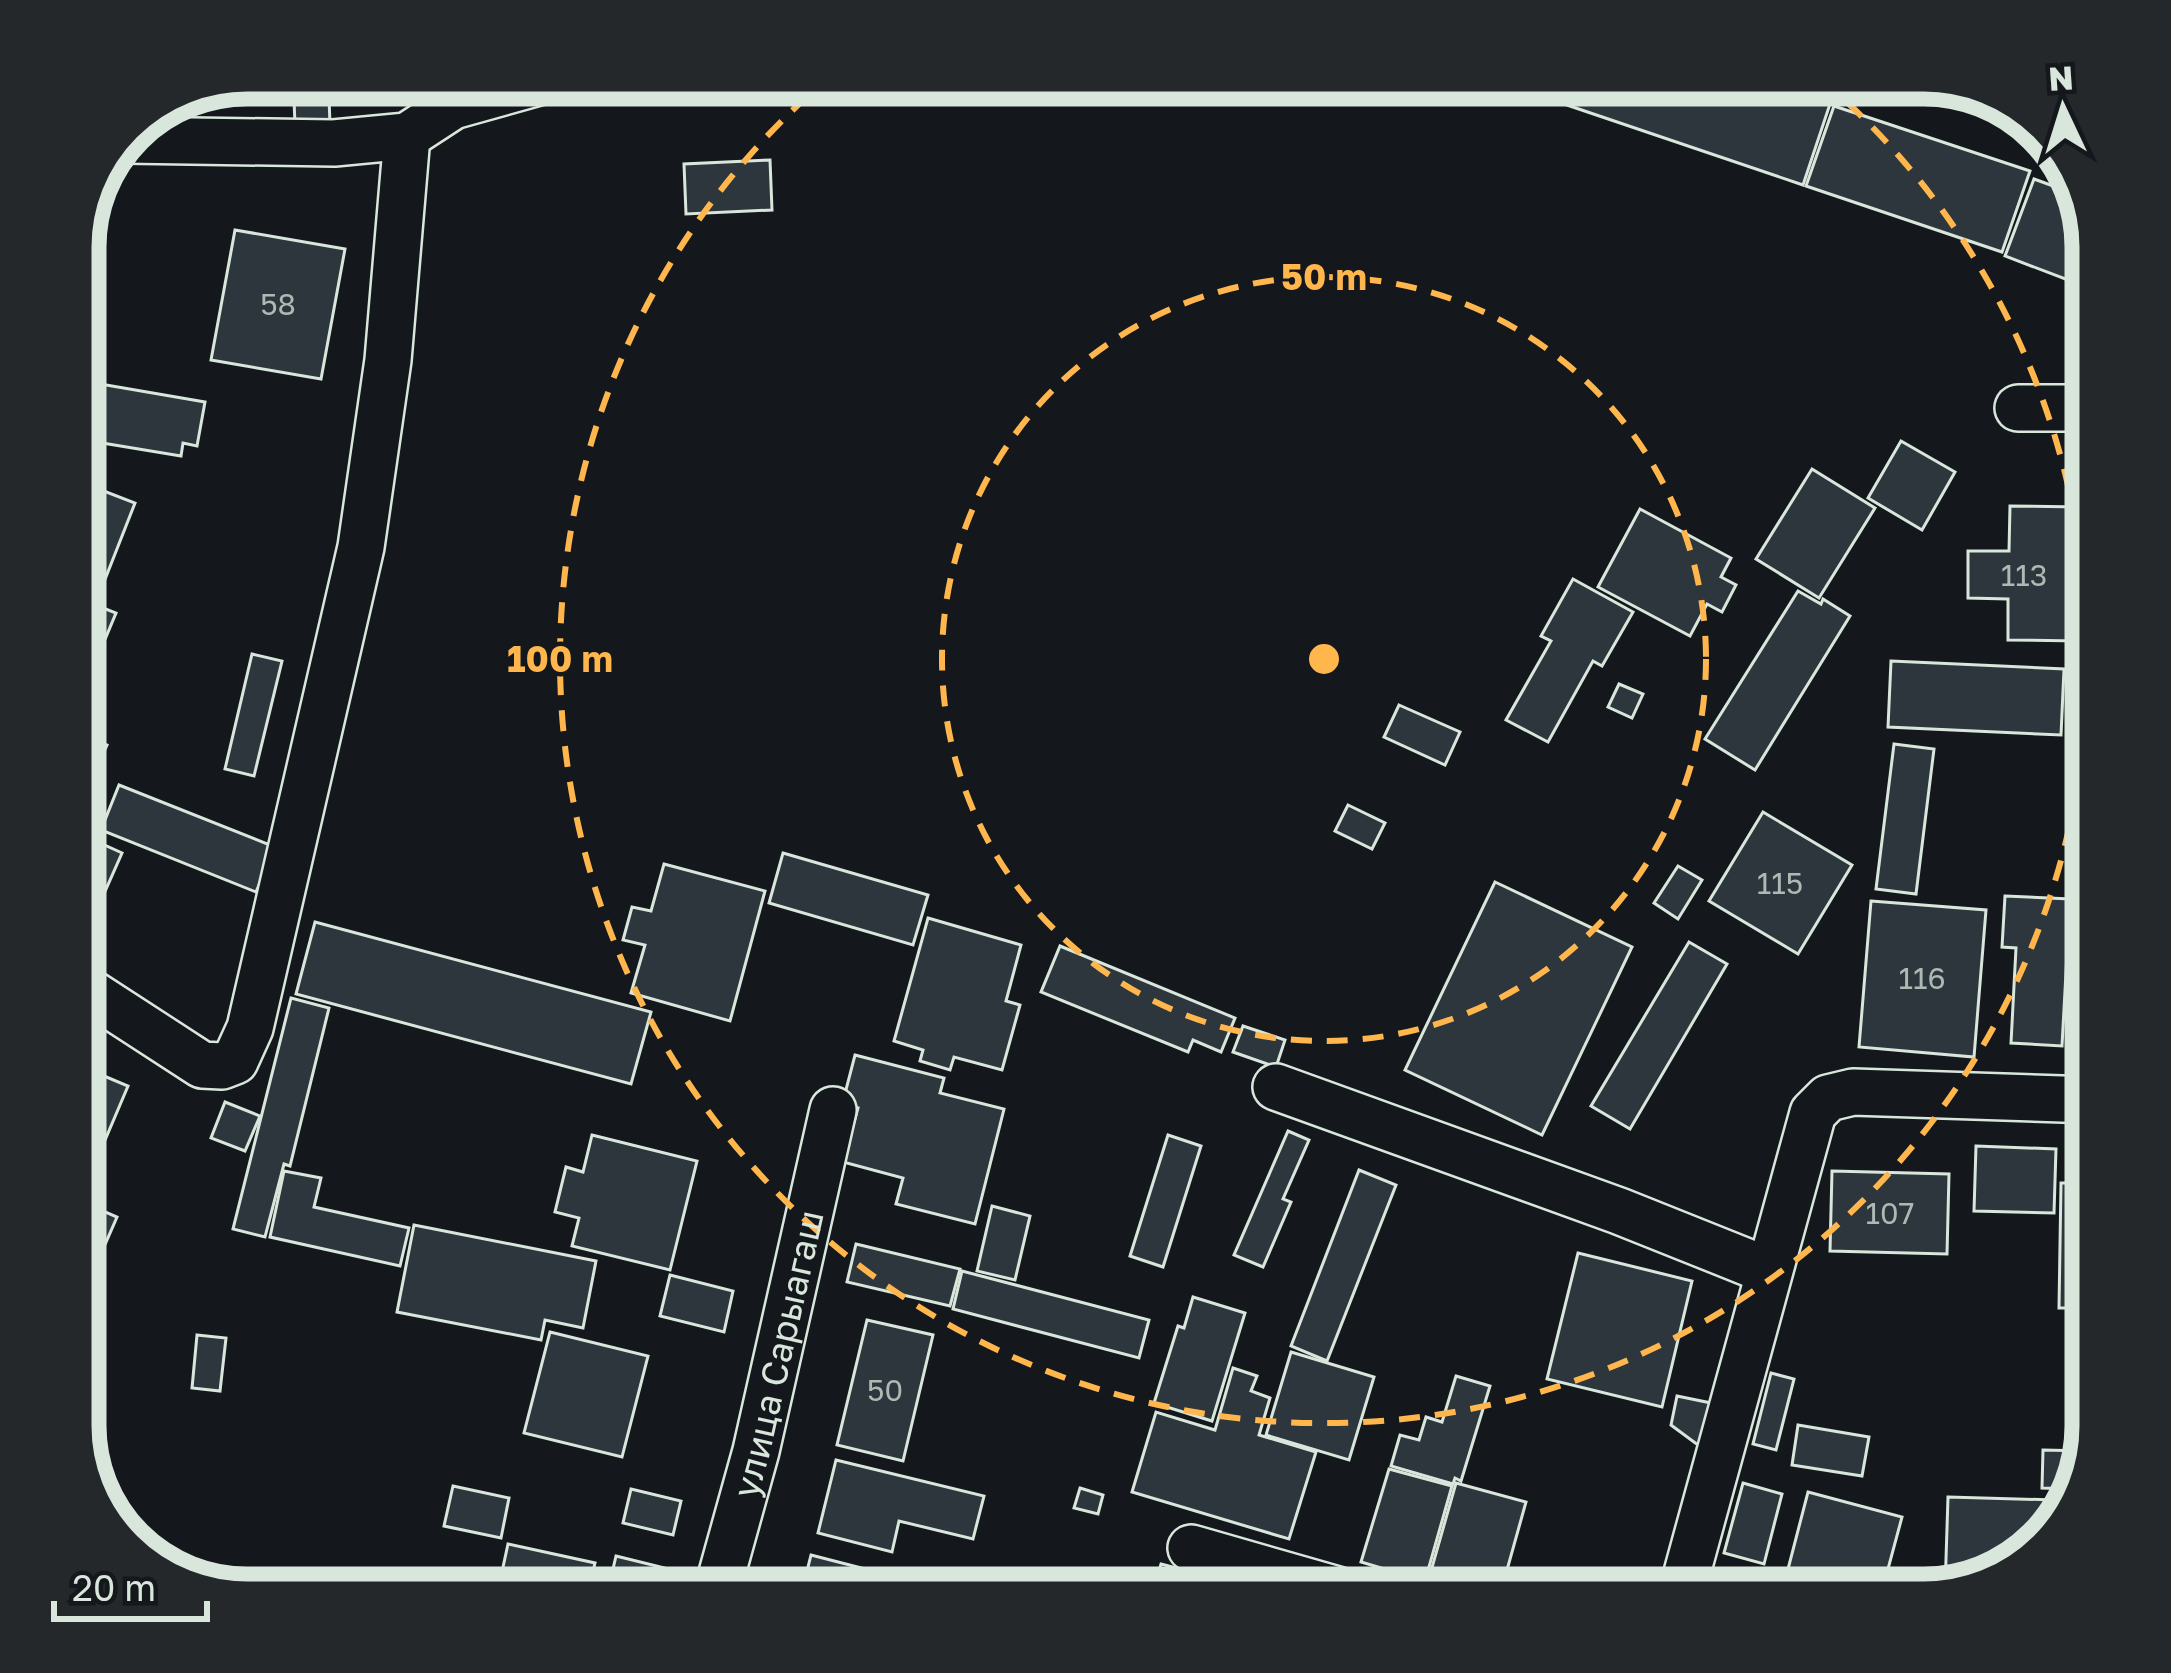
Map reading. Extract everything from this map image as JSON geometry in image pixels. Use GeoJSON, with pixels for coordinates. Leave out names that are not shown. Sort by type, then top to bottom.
{"type":"FeatureCollection","features":[{"type":"Feature","properties":{"kind":"street"},"geometry":{"type":"LineString","coordinates":[[144,140],[334,143],[406,136],[453,106],[478,99]]}},
{"type":"Feature","properties":{"kind":"street"},"geometry":{"type":"LineString","coordinates":[[99,998],[202,1065],[235,1061],[250,1028],[361,547],[388,360],[406,136]]}},
{"type":"Feature","properties":{"kind":"street"},"geometry":{"type":"LineString","coordinates":[[2018,408],[2072,408]]}},
{"type":"Feature","properties":{"kind":"street"},"geometry":{"type":"LineString","coordinates":[[1276,1087],[1619,1211],[1769,1271]]}},
{"type":"Feature","properties":{"kind":"street"},"geometry":{"type":"LineString","coordinates":[[1687,1574],[1813,1113],[1828,1098],[1853,1092],[2072,1099]]}},
{"type":"Feature","properties":{"kind":"street","name":"улица Сарыагаш"},"geometry":{"type":"LineString","coordinates":[[722,1574],[755,1451],[833,1110]]}},
{"type":"Feature","properties":{"kind":"street"},"geometry":{"type":"LineString","coordinates":[[1191,1548],[1282,1574]]}},
{"type":"Feature","properties":{"kind":"building"},"geometry":{"type":"Polygon","coordinates":[[[294,99],[329,99],[330,125],[295,126],[294,99]]]}},
{"type":"Feature","properties":{"kind":"building"},"geometry":{"type":"Polygon","coordinates":[[[1559,99],[1831,101],[1803,185],[1559,99]]]}},
{"type":"Feature","properties":{"kind":"building"},"geometry":{"type":"Polygon","coordinates":[[[1834,106],[2003,162],[2003,168],[2030,171],[2002,252],[1806,186],[1834,106]]]}},
{"type":"Feature","properties":{"kind":"building"},"geometry":{"type":"Polygon","coordinates":[[[770,160],[772,210],[686,214],[684,164],[770,160]]]}},
{"type":"Feature","properties":{"kind":"building"},"geometry":{"type":"Polygon","coordinates":[[[2034,179],[2060,188],[2069,218],[2072,281],[2005,256],[2034,179]]]}},
{"type":"Feature","properties":{"kind":"building"},"geometry":{"type":"Polygon","coordinates":[[[235,230],[345,249],[321,379],[211,360],[235,230]]]}},
{"type":"Feature","properties":{"kind":"building"},"geometry":{"type":"Polygon","coordinates":[[[99,384],[205,402],[197,446],[183,443],[181,456],[99,442],[99,384]]]}},
{"type":"Feature","properties":{"kind":"building"},"geometry":{"type":"Polygon","coordinates":[[[1901,441],[1955,472],[1922,530],[1868,498],[1901,441]]]}},
{"type":"Feature","properties":{"kind":"building"},"geometry":{"type":"Polygon","coordinates":[[[1812,469],[1875,508],[1819,598],[1756,559],[1812,469]]]}},
{"type":"Feature","properties":{"kind":"building"},"geometry":{"type":"Polygon","coordinates":[[[99,489],[135,503],[99,586],[99,489]]]}},
{"type":"Feature","properties":{"kind":"building"},"geometry":{"type":"Polygon","coordinates":[[[2010,506],[2072,507],[2072,641],[2008,640],[2008,599],[1968,598],[1968,551],[2009,551],[2010,506]]]}},
{"type":"Feature","properties":{"kind":"building"},"geometry":{"type":"Polygon","coordinates":[[[1640,509],[1731,558],[1721,577],[1736,585],[1722,612],[1707,604],[1690,636],[1598,587],[1640,509]]]}},
{"type":"Feature","properties":{"kind":"building"},"geometry":{"type":"Polygon","coordinates":[[[1573,579],[1633,612],[1602,666],[1593,661],[1548,742],[1506,720],[1551,641],[1541,636],[1573,579]]]}},
{"type":"Feature","properties":{"kind":"building"},"geometry":{"type":"Polygon","coordinates":[[[1798,591],[1821,604],[1823,599],[1850,616],[1755,770],[1705,739],[1798,591]]]}},
{"type":"Feature","properties":{"kind":"building"},"geometry":{"type":"Polygon","coordinates":[[[99,606],[116,613],[99,654],[99,606]]]}},
{"type":"Feature","properties":{"kind":"building"},"geometry":{"type":"Polygon","coordinates":[[[252,654],[282,661],[254,776],[225,769],[252,654]]]}},
{"type":"Feature","properties":{"kind":"building"},"geometry":{"type":"Polygon","coordinates":[[[1891,661],[2064,669],[2061,735],[1888,727],[1891,661]]]}},
{"type":"Feature","properties":{"kind":"building"},"geometry":{"type":"Polygon","coordinates":[[[1619,684],[1643,694],[1632,718],[1608,707],[1619,684]]]}},
{"type":"Feature","properties":{"kind":"building"},"geometry":{"type":"Polygon","coordinates":[[[1399,705],[1460,732],[1445,765],[1384,737],[1399,705]]]}},
{"type":"Feature","properties":{"kind":"building"},"geometry":{"type":"Polygon","coordinates":[[[1894,744],[1934,749],[1916,894],[1876,889],[1894,744]]]}},
{"type":"Feature","properties":{"kind":"building"},"geometry":{"type":"Polygon","coordinates":[[[119,785],[275,847],[256,892],[101,830],[119,785]]]}},
{"type":"Feature","properties":{"kind":"building"},"geometry":{"type":"Polygon","coordinates":[[[1348,805],[1385,823],[1372,849],[1335,831],[1348,805]]]}},
{"type":"Feature","properties":{"kind":"building"},"geometry":{"type":"Polygon","coordinates":[[[1763,812],[1852,865],[1798,954],[1709,901],[1763,812]]]}},
{"type":"Feature","properties":{"kind":"building"},"geometry":{"type":"Polygon","coordinates":[[[99,843],[122,853],[99,905],[99,843]]]}},
{"type":"Feature","properties":{"kind":"building"},"geometry":{"type":"Polygon","coordinates":[[[783,853],[928,895],[913,945],[769,903],[783,853]]]}},
{"type":"Feature","properties":{"kind":"building"},"geometry":{"type":"Polygon","coordinates":[[[664,864],[765,891],[730,1021],[631,993],[645,945],[623,940],[632,907],[651,911],[664,864]]]}},
{"type":"Feature","properties":{"kind":"building"},"geometry":{"type":"Polygon","coordinates":[[[1678,866],[1702,880],[1678,919],[1654,903],[1678,866]]]}},
{"type":"Feature","properties":{"kind":"building"},"geometry":{"type":"Polygon","coordinates":[[[1495,882],[1632,947],[1542,1135],[1405,1070],[1495,882]]]}},
{"type":"Feature","properties":{"kind":"building"},"geometry":{"type":"Polygon","coordinates":[[[2005,896],[2070,899],[2062,1046],[2011,1043],[2016,948],[2002,947],[2005,896]]]}},
{"type":"Feature","properties":{"kind":"building"},"geometry":{"type":"Polygon","coordinates":[[[1871,901],[1986,910],[1974,1057],[1859,1047],[1871,901]]]}},
{"type":"Feature","properties":{"kind":"building"},"geometry":{"type":"Polygon","coordinates":[[[928,918],[1021,945],[1006,1001],[1020,1005],[1002,1070],[954,1057],[950,1070],[920,1061],[923,1050],[894,1041],[928,918]]]}},
{"type":"Feature","properties":{"kind":"building"},"geometry":{"type":"Polygon","coordinates":[[[315,922],[651,1012],[631,1084],[296,994],[315,922]]]}},
{"type":"Feature","properties":{"kind":"building"},"geometry":{"type":"Polygon","coordinates":[[[1689,942],[1727,964],[1630,1129],[1591,1106],[1689,942]]]}},
{"type":"Feature","properties":{"kind":"building"},"geometry":{"type":"Polygon","coordinates":[[[1060,946],[1235,1018],[1221,1052],[1193,1040],[1188,1052],[1041,992],[1060,946]]]}},
{"type":"Feature","properties":{"kind":"building"},"geometry":{"type":"Polygon","coordinates":[[[291,998],[329,1008],[290,1166],[284,1164],[265,1237],[233,1229],[291,998]]]}},
{"type":"Feature","properties":{"kind":"building"},"geometry":{"type":"Polygon","coordinates":[[[1243,1026],[1285,1040],[1276,1067],[1233,1052],[1243,1026]]]}},
{"type":"Feature","properties":{"kind":"building"},"geometry":{"type":"Polygon","coordinates":[[[855,1055],[944,1078],[940,1093],[1004,1109],[975,1224],[896,1204],[903,1178],[843,1162],[858,1108],[842,1105],[855,1055]]]}},
{"type":"Feature","properties":{"kind":"building"},"geometry":{"type":"Polygon","coordinates":[[[99,1074],[128,1086],[99,1154],[99,1074]]]}},
{"type":"Feature","properties":{"kind":"building"},"geometry":{"type":"Polygon","coordinates":[[[225,1102],[260,1116],[245,1151],[211,1138],[225,1102]]]}},
{"type":"Feature","properties":{"kind":"building"},"geometry":{"type":"Polygon","coordinates":[[[1288,1131],[1309,1140],[1283,1199],[1291,1202],[1263,1267],[1234,1255],[1288,1131]]]}},
{"type":"Feature","properties":{"kind":"building"},"geometry":{"type":"Polygon","coordinates":[[[592,1135],[697,1161],[670,1270],[572,1246],[579,1218],[555,1212],[566,1167],[583,1172],[592,1135]]]}},
{"type":"Feature","properties":{"kind":"building"},"geometry":{"type":"Polygon","coordinates":[[[1168,1135],[1201,1146],[1163,1267],[1130,1256],[1168,1135]]]}},
{"type":"Feature","properties":{"kind":"building"},"geometry":{"type":"Polygon","coordinates":[[[1976,1146],[2056,1149],[2054,1213],[1974,1211],[1976,1146]]]}},
{"type":"Feature","properties":{"kind":"building"},"geometry":{"type":"Polygon","coordinates":[[[1359,1170],[1396,1185],[1327,1361],[1291,1346],[1359,1170]]]}},
{"type":"Feature","properties":{"kind":"building"},"geometry":{"type":"Polygon","coordinates":[[[284,1171],[321,1178],[314,1207],[409,1228],[400,1266],[270,1237],[284,1171]]]}},
{"type":"Feature","properties":{"kind":"building"},"geometry":{"type":"Polygon","coordinates":[[[1832,1171],[1949,1174],[1947,1254],[1830,1251],[1832,1171]]]}},
{"type":"Feature","properties":{"kind":"building"},"geometry":{"type":"Polygon","coordinates":[[[2061,1183],[2072,1183],[2072,1308],[2059,1308],[2061,1183]]]}},
{"type":"Feature","properties":{"kind":"building"},"geometry":{"type":"Polygon","coordinates":[[[992,1206],[1030,1216],[1015,1280],[977,1271],[992,1206]]]}},
{"type":"Feature","properties":{"kind":"building"},"geometry":{"type":"Polygon","coordinates":[[[99,1209],[117,1217],[99,1258],[99,1209]]]}},
{"type":"Feature","properties":{"kind":"building"},"geometry":{"type":"Polygon","coordinates":[[[414,1225],[596,1261],[583,1328],[545,1320],[541,1340],[397,1312],[414,1225]]]}},
{"type":"Feature","properties":{"kind":"building"},"geometry":{"type":"Polygon","coordinates":[[[856,1244],[960,1269],[950,1306],[847,1282],[856,1244]]]}},
{"type":"Feature","properties":{"kind":"building"},"geometry":{"type":"Polygon","coordinates":[[[1578,1253],[1692,1281],[1662,1407],[1547,1379],[1578,1253]]]}},
{"type":"Feature","properties":{"kind":"building"},"geometry":{"type":"Polygon","coordinates":[[[962,1271],[1149,1320],[1139,1358],[953,1309],[962,1271]]]}},
{"type":"Feature","properties":{"kind":"building"},"geometry":{"type":"Polygon","coordinates":[[[670,1275],[733,1291],[724,1332],[660,1316],[670,1275]]]}},
{"type":"Feature","properties":{"kind":"building"},"geometry":{"type":"Polygon","coordinates":[[[1193,1297],[1245,1313],[1212,1421],[1154,1403],[1178,1326],[1184,1328],[1193,1297]]]}},
{"type":"Feature","properties":{"kind":"building"},"geometry":{"type":"Polygon","coordinates":[[[867,1320],[933,1335],[903,1461],[837,1445],[867,1320]]]}},
{"type":"Feature","properties":{"kind":"building"},"geometry":{"type":"Polygon","coordinates":[[[550,1332],[648,1356],[622,1457],[524,1433],[550,1332]]]}},
{"type":"Feature","properties":{"kind":"building"},"geometry":{"type":"Polygon","coordinates":[[[197,1335],[226,1338],[220,1391],[192,1388],[197,1335]]]}},
{"type":"Feature","properties":{"kind":"building"},"geometry":{"type":"Polygon","coordinates":[[[1291,1352],[1374,1377],[1349,1460],[1266,1435],[1291,1352]]]}},
{"type":"Feature","properties":{"kind":"building"},"geometry":{"type":"Polygon","coordinates":[[[1233,1368],[1257,1376],[1251,1391],[1270,1398],[1259,1435],[1316,1452],[1289,1539],[1132,1492],[1156,1412],[1215,1430],[1233,1368]]]}},
{"type":"Feature","properties":{"kind":"building"},"geometry":{"type":"Polygon","coordinates":[[[1771,1373],[1794,1379],[1776,1450],[1753,1444],[1771,1373]]]}},
{"type":"Feature","properties":{"kind":"building"},"geometry":{"type":"Polygon","coordinates":[[[1456,1376],[1490,1386],[1461,1481],[1455,1478],[1453,1484],[1391,1466],[1400,1435],[1419,1440],[1426,1417],[1442,1422],[1456,1376]]]}},
{"type":"Feature","properties":{"kind":"building"},"geometry":{"type":"Polygon","coordinates":[[[1677,1396],[1711,1403],[1702,1448],[1671,1425],[1677,1396]]]}},
{"type":"Feature","properties":{"kind":"building"},"geometry":{"type":"Polygon","coordinates":[[[1798,1425],[1869,1437],[1862,1476],[1792,1465],[1798,1425]]]}},
{"type":"Feature","properties":{"kind":"building"},"geometry":{"type":"Polygon","coordinates":[[[2043,1450],[2069,1451],[2058,1489],[2042,1488],[2043,1450]]]}},
{"type":"Feature","properties":{"kind":"building"},"geometry":{"type":"Polygon","coordinates":[[[836,1460],[984,1496],[973,1539],[899,1521],[892,1552],[818,1533],[836,1460]]]}},
{"type":"Feature","properties":{"kind":"building"},"geometry":{"type":"Polygon","coordinates":[[[1389,1469],[1452,1486],[1427,1574],[1401,1574],[1361,1562],[1389,1469]]]}},
{"type":"Feature","properties":{"kind":"building"},"geometry":{"type":"Polygon","coordinates":[[[1456,1483],[1526,1502],[1506,1574],[1430,1574],[1456,1483]]]}},
{"type":"Feature","properties":{"kind":"building"},"geometry":{"type":"Polygon","coordinates":[[[1743,1483],[1782,1494],[1764,1564],[1724,1553],[1743,1483]]]}},
{"type":"Feature","properties":{"kind":"building"},"geometry":{"type":"Polygon","coordinates":[[[453,1486],[509,1498],[501,1538],[444,1526],[453,1486]]]}},
{"type":"Feature","properties":{"kind":"building"},"geometry":{"type":"Polygon","coordinates":[[[1080,1488],[1103,1495],[1098,1514],[1074,1508],[1080,1488]]]}},
{"type":"Feature","properties":{"kind":"building"},"geometry":{"type":"Polygon","coordinates":[[[631,1489],[681,1501],[673,1535],[623,1523],[631,1489]]]}},
{"type":"Feature","properties":{"kind":"building"},"geometry":{"type":"Polygon","coordinates":[[[1808,1492],[1902,1517],[1887,1574],[1787,1573],[1808,1492]]]}},
{"type":"Feature","properties":{"kind":"building"},"geometry":{"type":"Polygon","coordinates":[[[1948,1497],[2052,1500],[2014,1544],[1990,1559],[1946,1573],[1948,1497]]]}},
{"type":"Feature","properties":{"kind":"building"},"geometry":{"type":"Polygon","coordinates":[[[508,1544],[595,1563],[592,1574],[502,1574],[508,1544]]]}},
{"type":"Feature","properties":{"kind":"building"},"geometry":{"type":"Polygon","coordinates":[[[811,1555],[885,1574],[806,1574],[811,1555]]]}},
{"type":"Feature","properties":{"kind":"building"},"geometry":{"type":"Polygon","coordinates":[[[616,1556],[665,1568],[664,1574],[612,1574],[616,1556]]]}},
{"type":"Feature","properties":{"kind":"building"},"geometry":{"type":"Polygon","coordinates":[[[1161,1564],[1199,1574],[1158,1574],[1161,1564]]]}}]}
